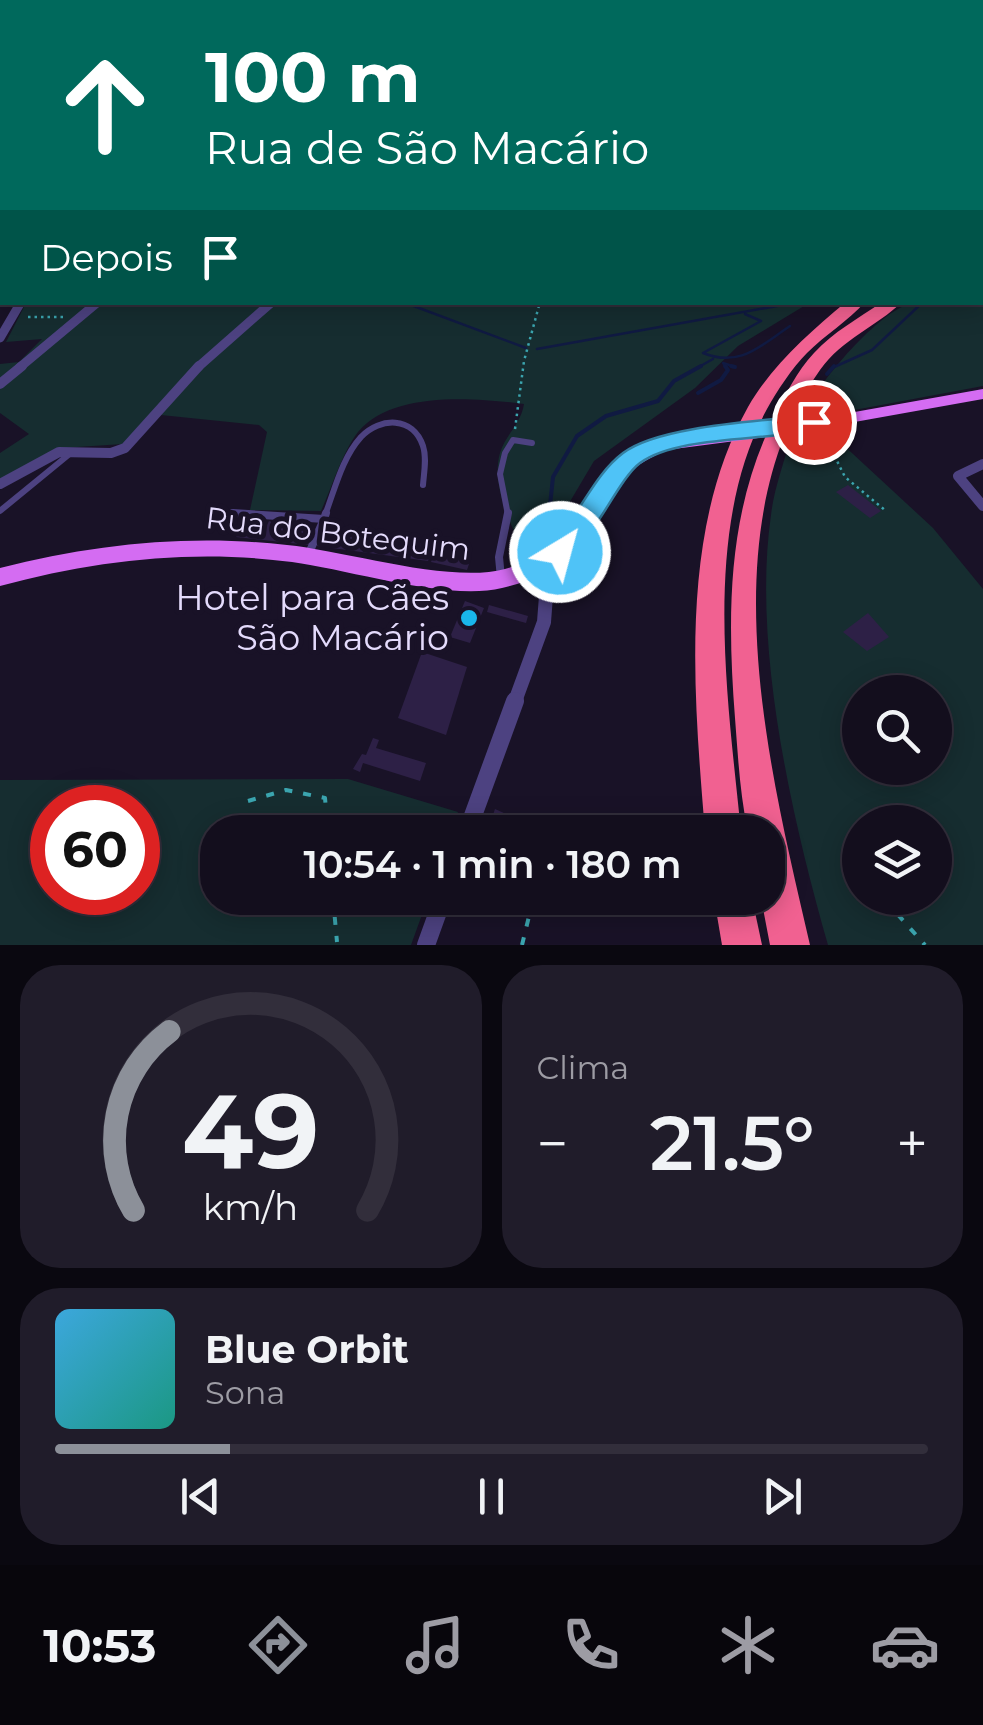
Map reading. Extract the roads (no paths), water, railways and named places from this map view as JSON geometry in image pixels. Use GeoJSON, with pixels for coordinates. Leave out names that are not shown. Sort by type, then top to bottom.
{"type":"FeatureCollection","features":[{"type":"Feature","properties":{"kind":"highway"},"geometry":{"type":"LineString","coordinates":[[722,815],[710,611],[723,500],[733,462],[779,370],[828,321],[853,305]]}},
{"type":"Feature","properties":{"kind":"highway"},"geometry":{"type":"LineString","coordinates":[[762,815],[743,590],[744,542],[754,492],[770,439],[812,368],[826,351],[890,305]]}},
{"type":"Feature","properties":{"kind":"highway"},"geometry":{"type":"LineString","coordinates":[[736,915],[742,945]]}},
{"type":"Feature","properties":{"kind":"highway"},"geometry":{"type":"LineString","coordinates":[[784,915],[790,945]]}},
{"type":"Feature","properties":{"kind":"main road","name":"Rua do Botequim"},"geometry":{"type":"LineString","coordinates":[[1,573],[134,550],[226,546],[458,580],[501,580],[535,567],[568,544],[624,464],[647,449],[673,441],[855,417],[983,394]]}},
{"type":"Feature","properties":{"kind":"street"},"geometry":{"type":"LineString","coordinates":[[0,338],[19,305]]}},
{"type":"Feature","properties":{"kind":"street"},"geometry":{"type":"LineString","coordinates":[[0,384],[94,305]]}},
{"type":"Feature","properties":{"kind":"street"},"geometry":{"type":"LineString","coordinates":[[0,484],[44,458],[73,452],[111,454],[125,448],[200,365],[269,305]]}},
{"type":"Feature","properties":{"kind":"street"},"geometry":{"type":"LineString","coordinates":[[983,464],[958,476],[983,506]]}},
{"type":"Feature","properties":{"kind":"street"},"geometry":{"type":"LineString","coordinates":[[473,815],[544,622],[546,596],[535,567]]}},
{"type":"Feature","properties":{"kind":"street"},"geometry":{"type":"LineString","coordinates":[[426,945],[437,915]]}},
{"type":"Feature","properties":{"kind":"lane"},"geometry":{"type":"LineString","coordinates":[[308,556],[357,440],[379,423],[404,423],[421,438],[427,449],[423,484]]}},
{"type":"Feature","properties":{"kind":"lane"},"geometry":{"type":"LineString","coordinates":[[501,580],[498,548],[508,520],[499,474],[505,451],[513,440],[532,442]]}},
{"type":"Feature","properties":{"kind":"lane"},"geometry":{"type":"LineString","coordinates":[[0,511],[73,452]]}},
{"type":"Feature","properties":{"kind":"lane"},"geometry":{"type":"LineString","coordinates":[[233,512],[324,519]]}},
{"type":"Feature","properties":{"kind":"waterway"},"geometry":{"type":"LineString","coordinates":[[411,305],[526,348]]}},
{"type":"Feature","properties":{"kind":"waterway"},"geometry":{"type":"LineString","coordinates":[[537,349],[782,305]]}},
{"type":"Feature","properties":{"kind":"waterway"},"geometry":{"type":"LineString","coordinates":[[832,368],[872,350],[920,305]]}},
{"type":"Feature","properties":{"kind":"waterway"},"geometry":{"type":"LineString","coordinates":[[745,314],[761,321],[703,353],[728,358],[749,353],[790,326]]}},
{"type":"Feature","properties":{"kind":"waterway"},"geometry":{"type":"LineString","coordinates":[[697,368],[713,359]]}},
{"type":"Feature","properties":{"kind":"waterway"},"geometry":{"type":"LineString","coordinates":[[727,368],[723,363],[735,367],[731,366]]}},
{"type":"Feature","properties":{"kind":"waterway"},"geometry":{"type":"LineString","coordinates":[[549,515],[553,477],[577,436],[606,416],[658,401],[674,381],[701,366]]}},
{"type":"Feature","properties":{"kind":"waterway"},"geometry":{"type":"LineString","coordinates":[[698,393],[721,380],[728,370],[725,366]]}},
{"type":"Feature","properties":{"kind":"waterway"},"geometry":{"type":"LineString","coordinates":[[827,374],[832,368]]}},
{"type":"Feature","properties":{"kind":"waterway"},"geometry":{"type":"LineString","coordinates":[[548,524],[549,513]]}},
{"type":"Feature","properties":{"kind":"place","name":"Hotel para Cães São Macário"},"geometry":{"type":"Point","coordinates":[469,618]}}]}
